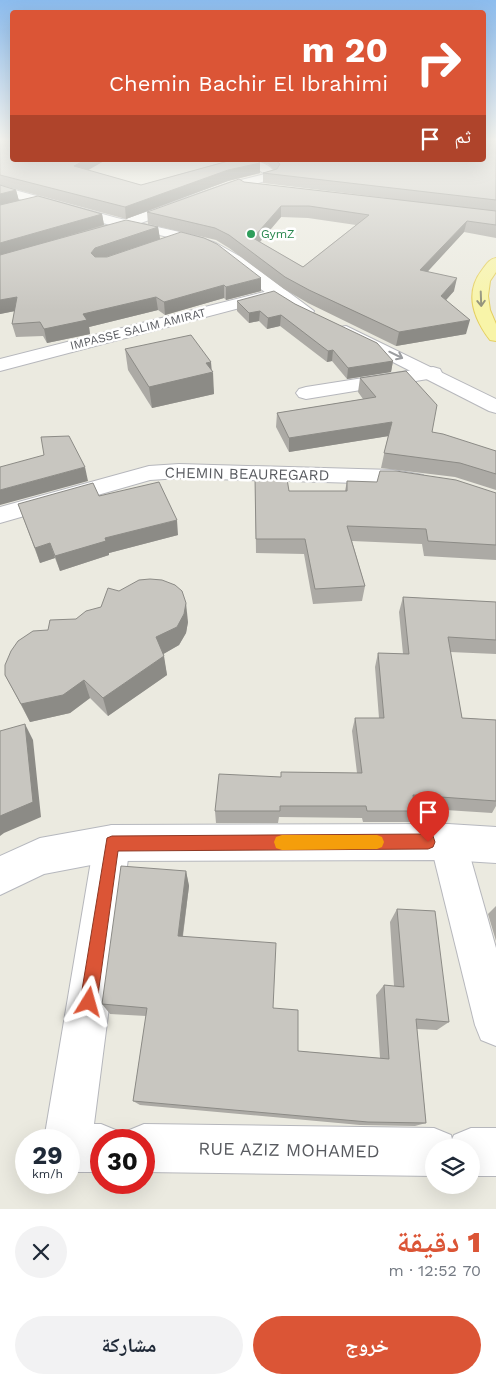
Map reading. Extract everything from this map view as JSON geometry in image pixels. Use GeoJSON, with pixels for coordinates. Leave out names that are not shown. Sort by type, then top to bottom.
{"type":"FeatureCollection","features":[{"type":"Feature","properties":{"kind":"main road"},"geometry":{"type":"LineString","coordinates":[[496,262],[483,280],[480,295],[482,314],[496,336]]}},
{"type":"Feature","properties":{"kind":"street"},"geometry":{"type":"LineString","coordinates":[[25,196],[127,225],[210,245],[223,252],[277,294],[319,317]]}},
{"type":"Feature","properties":{"kind":"street"},"geometry":{"type":"LineString","coordinates":[[82,238],[127,225],[205,196]]}},
{"type":"Feature","properties":{"kind":"street"},"geometry":{"type":"LineString","coordinates":[[17,208],[43,201]]}},
{"type":"Feature","properties":{"kind":"street"},"geometry":{"type":"LineString","coordinates":[[157,247],[183,237]]}},
{"type":"Feature","properties":{"kind":"street","name":"IMPASSE SALIM AMIRAT"},"geometry":{"type":"LineString","coordinates":[[0,365],[277,294]]}},
{"type":"Feature","properties":{"kind":"street"},"geometry":{"type":"LineString","coordinates":[[336,326],[496,407]]}},
{"type":"Feature","properties":{"kind":"street"},"geometry":{"type":"LineString","coordinates":[[306,393],[434,374]]}},
{"type":"Feature","properties":{"kind":"street","name":"CHEMIN BEAUREGARD"},"geometry":{"type":"LineString","coordinates":[[0,515],[149,473],[180,471],[393,477],[437,484]]}},
{"type":"Feature","properties":{"kind":"street"},"geometry":{"type":"LineString","coordinates":[[448,842],[496,1025]]}},
{"type":"Feature","properties":{"kind":"street"},"geometry":{"type":"LineString","coordinates":[[0,876],[40,856],[112,843],[448,842],[496,845]]}},
{"type":"Feature","properties":{"kind":"street"},"geometry":{"type":"LineString","coordinates":[[70,1129],[112,843]]}},
{"type":"Feature","properties":{"kind":"street","name":"RUE AZIZ MOHAMED"},"geometry":{"type":"LineString","coordinates":[[155,1148],[425,1152]]}},
{"type":"Feature","properties":{"kind":"street"},"geometry":{"type":"LineString","coordinates":[[480,1152],[496,1152]]}},
{"type":"Feature","properties":{"kind":"building"},"geometry":{"type":"Polygon","coordinates":[[[39,196],[102,214],[0,243],[0,205],[39,196]]]}},
{"type":"Feature","properties":{"kind":"building"},"geometry":{"type":"Polygon","coordinates":[[[84,196],[154,196],[125,207],[84,196]]]}},
{"type":"Feature","properties":{"kind":"building"},"geometry":{"type":"Polygon","coordinates":[[[190,196],[369,196],[496,211],[496,225],[467,221],[420,270],[457,278],[441,296],[470,320],[399,332],[285,277],[229,235],[215,228],[147,212],[190,196]],[[281,206],[253,238],[303,267],[369,215],[309,206],[281,206]]]}},
{"type":"Feature","properties":{"kind":"building"},"geometry":{"type":"Polygon","coordinates":[[[465,196],[496,196],[496,200],[465,196]]]}},
{"type":"Feature","properties":{"kind":"building"},"geometry":{"type":"Polygon","coordinates":[[[126,220],[158,227],[95,248],[91,253],[95,257],[107,257],[181,232],[204,238],[217,244],[261,278],[226,287],[224,285],[164,302],[156,297],[83,314],[87,320],[44,329],[40,322],[12,324],[17,297],[0,300],[0,255],[126,220]]]}},
{"type":"Feature","properties":{"kind":"building"},"geometry":{"type":"Polygon","coordinates":[[[274,291],[295,304],[377,343],[393,361],[348,368],[333,350],[328,351],[281,315],[268,318],[260,311],[249,313],[237,301],[274,291]]]}},
{"type":"Feature","properties":{"kind":"building"},"geometry":{"type":"Polygon","coordinates":[[[191,335],[211,362],[206,363],[213,372],[149,387],[125,349],[191,335]]]}},
{"type":"Feature","properties":{"kind":"building"},"geometry":{"type":"Polygon","coordinates":[[[406,371],[437,405],[432,432],[496,451],[496,474],[460,463],[384,453],[392,422],[289,438],[277,413],[376,397],[360,378],[406,371]]]}},
{"type":"Feature","properties":{"kind":"building"},"geometry":{"type":"Polygon","coordinates":[[[69,436],[85,467],[0,490],[0,467],[44,455],[41,437],[69,436]]]}},
{"type":"Feature","properties":{"kind":"building"},"geometry":{"type":"Polygon","coordinates":[[[380,471],[396,471],[456,480],[496,493],[496,545],[428,541],[426,529],[347,526],[365,586],[315,589],[305,539],[256,539],[255,478],[287,479],[289,491],[347,491],[347,481],[377,482],[380,471]]]}},
{"type":"Feature","properties":{"kind":"building"},"geometry":{"type":"Polygon","coordinates":[[[159,482],[177,520],[105,538],[106,541],[55,556],[50,543],[35,548],[18,504],[93,483],[99,496],[159,482]]]}},
{"type":"Feature","properties":{"kind":"building"},"geometry":{"type":"Polygon","coordinates":[[[139,580],[162,580],[175,585],[182,591],[186,603],[184,614],[177,627],[156,637],[164,656],[103,698],[84,680],[63,695],[21,704],[5,675],[5,665],[18,641],[33,631],[48,630],[50,620],[76,619],[86,611],[101,607],[108,588],[119,591],[139,580]]]}},
{"type":"Feature","properties":{"kind":"building"},"geometry":{"type":"Polygon","coordinates":[[[403,597],[496,602],[496,640],[448,637],[462,718],[496,720],[496,801],[413,795],[415,811],[367,811],[366,806],[280,806],[280,811],[215,811],[219,774],[281,777],[281,772],[362,773],[355,718],[384,718],[378,653],[409,654],[403,597]]]}},
{"type":"Feature","properties":{"kind":"building"},"geometry":{"type":"Polygon","coordinates":[[[25,724],[33,802],[0,816],[0,731],[25,724]]]}},
{"type":"Feature","properties":{"kind":"building"},"geometry":{"type":"Polygon","coordinates":[[[121,866],[186,871],[178,936],[276,943],[273,1008],[298,1010],[298,1051],[389,1059],[384,985],[404,987],[397,909],[435,911],[449,1022],[416,1019],[426,1123],[368,1122],[133,1101],[147,1008],[102,1004],[121,866]]]}},
{"type":"Feature","properties":{"kind":"slow traffic"},"geometry":{"type":"LineString","coordinates":[[282,842],[377,842]]}},
{"type":"Feature","properties":{"kind":"place","name":"GymZ"},"geometry":{"type":"Point","coordinates":[251,234]}},
{"type":"Feature","properties":{"kind":"route"},"geometry":{"type":"LineString","coordinates":[[89,1002],[112,843],[428,842]]}}]}
